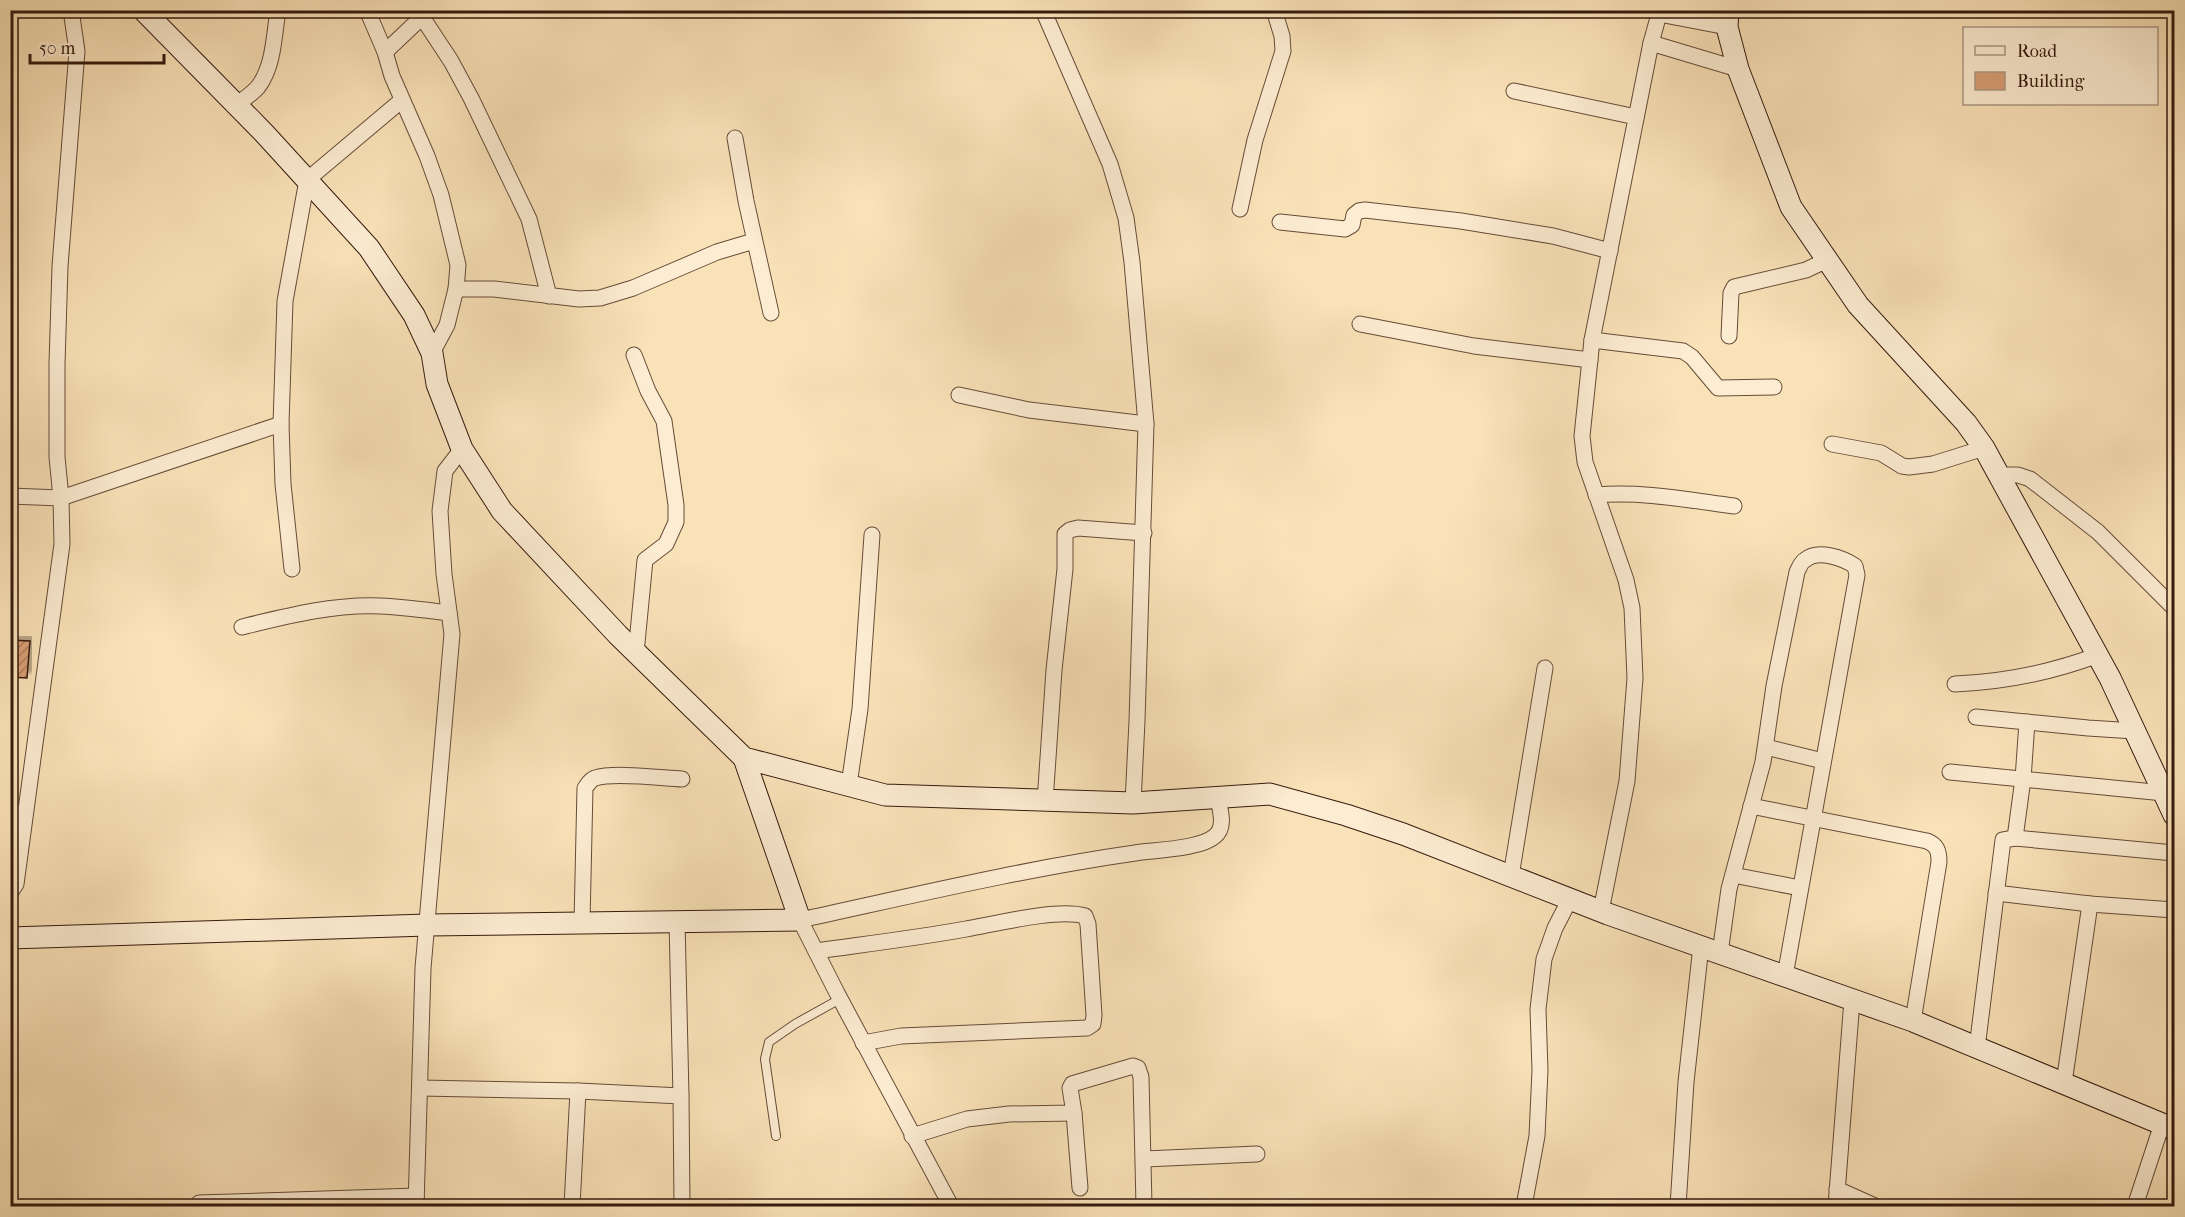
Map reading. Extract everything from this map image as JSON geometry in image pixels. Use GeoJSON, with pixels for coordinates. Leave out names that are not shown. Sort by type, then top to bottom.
{"type":"FeatureCollection","features":[{"type":"Feature","properties":{"kind":"street"},"geometry":{"type":"LineString","coordinates":[[10,893],[16,884],[62,543],[57,457],[57,364],[60,266],[77,51],[71,10]]}},
{"type":"Feature","properties":{"kind":"street"},"geometry":{"type":"LineString","coordinates":[[143,10],[236,105],[369,248],[414,315],[432,353],[436,384],[462,449],[502,512],[636,653],[744,758],[800,920],[912,1136],[951,1206]]}},
{"type":"Feature","properties":{"kind":"street"},"geometry":{"type":"LineString","coordinates":[[236,105],[257,88],[267,71],[273,49],[278,10]]}},
{"type":"Feature","properties":{"kind":"street"},"geometry":{"type":"LineString","coordinates":[[367,10],[441,195],[458,265],[456,289],[447,325],[432,353]]}},
{"type":"Feature","properties":{"kind":"street"},"geometry":{"type":"LineString","coordinates":[[1043,10],[1110,164],[1126,218],[1146,424],[1133,803]]}},
{"type":"Feature","properties":{"kind":"street"},"geometry":{"type":"LineString","coordinates":[[1240,209],[1255,140],[1282,51],[1282,36],[1274,10]]}},
{"type":"Feature","properties":{"kind":"street"},"geometry":{"type":"LineString","coordinates":[[1601,911],[1627,782],[1635,678],[1632,608],[1626,580],[1596,495],[1586,462],[1582,436],[1592,340],[1658,12],[1728,19],[1738,69],[1791,207],[1858,305],[1966,423],[1984,448],[2098,655],[2175,815]]}},
{"type":"Feature","properties":{"kind":"street"},"geometry":{"type":"LineString","coordinates":[[385,52],[422,14],[471,98],[528,219],[549,296]]}},
{"type":"Feature","properties":{"kind":"street"},"geometry":{"type":"LineString","coordinates":[[1651,43],[1738,69]]}},
{"type":"Feature","properties":{"kind":"street"},"geometry":{"type":"LineString","coordinates":[[1514,91],[1636,117]]}},
{"type":"Feature","properties":{"kind":"street"},"geometry":{"type":"LineString","coordinates":[[292,569],[283,484],[281,424],[285,301],[307,180],[402,100]]}},
{"type":"Feature","properties":{"kind":"street"},"geometry":{"type":"LineString","coordinates":[[735,138],[754,241],[771,313]]}},
{"type":"Feature","properties":{"kind":"street"},"geometry":{"type":"LineString","coordinates":[[1280,222],[1345,229],[1352,225],[1354,215],[1365,210],[1461,221],[1553,236],[1610,251]]}},
{"type":"Feature","properties":{"kind":"street"},"geometry":{"type":"LineString","coordinates":[[456,289],[494,289],[579,299],[600,298],[633,288],[717,252],[754,241]]}},
{"type":"Feature","properties":{"kind":"street"},"geometry":{"type":"LineString","coordinates":[[1729,336],[1731,293],[1734,287],[1806,270],[1827,260]]}},
{"type":"Feature","properties":{"kind":"street"},"geometry":{"type":"LineString","coordinates":[[1360,324],[1474,346],[1590,360]]}},
{"type":"Feature","properties":{"kind":"street"},"geometry":{"type":"LineString","coordinates":[[1592,340],[1683,351],[1692,357],[1718,388],[1774,387]]}},
{"type":"Feature","properties":{"kind":"street"},"geometry":{"type":"LineString","coordinates":[[634,355],[648,391],[664,421],[676,505],[676,522],[666,544],[645,560],[636,653]]}},
{"type":"Feature","properties":{"kind":"street"},"geometry":{"type":"LineString","coordinates":[[959,395],[1029,410],[1146,424]]}},
{"type":"Feature","properties":{"kind":"street"},"geometry":{"type":"LineString","coordinates":[[10,496],[61,498],[281,424]]}},
{"type":"Feature","properties":{"kind":"street"},"geometry":{"type":"LineString","coordinates":[[1832,444],[1881,453],[1902,466],[1910,467],[1933,464],[1984,448]]}},
{"type":"Feature","properties":{"kind":"street"},"geometry":{"type":"LineString","coordinates":[[199,1203],[416,1201],[423,968],[452,634],[440,512],[445,471],[462,449]]}},
{"type":"Feature","properties":{"kind":"street"},"geometry":{"type":"LineString","coordinates":[[1999,475],[2018,475],[2030,479],[2098,532],[2175,608]]}},
{"type":"Feature","properties":{"kind":"street"},"geometry":{"type":"LineString","coordinates":[[1596,495],[1616,493],[1651,495],[1734,506]]}},
{"type":"Feature","properties":{"kind":"street"},"geometry":{"type":"LineString","coordinates":[[1045,802],[1054,670],[1065,569],[1065,534],[1078,528],[1144,533]]}},
{"type":"Feature","properties":{"kind":"street"},"geometry":{"type":"LineString","coordinates":[[849,785],[860,709],[872,535]]}},
{"type":"Feature","properties":{"kind":"street"},"geometry":{"type":"LineString","coordinates":[[1678,1206],[1686,1082],[1711,950],[1766,747],[1774,686],[1797,572],[1803,561],[1813,556],[1845,559],[1856,566],[1857,574],[1785,976]]}},
{"type":"Feature","properties":{"kind":"street"},"geometry":{"type":"LineString","coordinates":[[242,627],[291,616],[350,607],[378,606],[449,613]]}},
{"type":"Feature","properties":{"kind":"street"},"geometry":{"type":"LineString","coordinates":[[1954,684],[2002,681],[2030,676],[2064,668],[2098,655]]}},
{"type":"Feature","properties":{"kind":"street"},"geometry":{"type":"LineString","coordinates":[[1511,876],[1545,668]]}},
{"type":"Feature","properties":{"kind":"street"},"geometry":{"type":"LineString","coordinates":[[1976,717],[2135,731]]}},
{"type":"Feature","properties":{"kind":"street"},"geometry":{"type":"LineString","coordinates":[[2015,838],[2027,722]]}},
{"type":"Feature","properties":{"kind":"street"},"geometry":{"type":"LineString","coordinates":[[1766,747],[1823,761]]}},
{"type":"Feature","properties":{"kind":"street"},"geometry":{"type":"LineString","coordinates":[[744,758],[885,795],[1045,802],[1133,803],[1220,812],[1270,794],[1346,815],[1511,876],[1562,914],[1601,911],[1913,1021],[2168,1126],[2135,1206]]}},
{"type":"Feature","properties":{"kind":"street"},"geometry":{"type":"LineString","coordinates":[[1950,772],[2164,793]]}},
{"type":"Feature","properties":{"kind":"street"},"geometry":{"type":"LineString","coordinates":[[582,922],[585,788],[589,782],[596,778],[616,776],[682,779]]}},
{"type":"Feature","properties":{"kind":"street"},"geometry":{"type":"LineString","coordinates":[[1751,806],[1935,844],[1939,852],[1939,862],[1913,1021]]}},
{"type":"Feature","properties":{"kind":"street"},"geometry":{"type":"LineString","coordinates":[[10,938],[427,925],[800,920],[995,879],[1127,854],[1205,843],[1216,835],[1220,812]]}},
{"type":"Feature","properties":{"kind":"street"},"geometry":{"type":"LineString","coordinates":[[1977,1048],[2003,840],[2015,838],[2175,853]]}},
{"type":"Feature","properties":{"kind":"street"},"geometry":{"type":"LineString","coordinates":[[1733,875],[1800,888]]}},
{"type":"Feature","properties":{"kind":"street"},"geometry":{"type":"LineString","coordinates":[[1996,893],[2090,904],[2175,910]]}},
{"type":"Feature","properties":{"kind":"street"},"geometry":{"type":"LineString","coordinates":[[2064,1083],[2090,904]]}},
{"type":"Feature","properties":{"kind":"street"},"geometry":{"type":"LineString","coordinates":[[816,951],[1007,921],[1067,914],[1085,916],[1088,924],[1094,1015],[1093,1024],[1087,1028],[901,1036],[863,1042]]}},
{"type":"Feature","properties":{"kind":"street"},"geometry":{"type":"LineString","coordinates":[[1524,1206],[1537,1136],[1540,1070],[1538,1009],[1544,959],[1562,914]]}},
{"type":"Feature","properties":{"kind":"street"},"geometry":{"type":"LineString","coordinates":[[677,921],[682,1206]]}},
{"type":"Feature","properties":{"kind":"street"},"geometry":{"type":"LineString","coordinates":[[1836,1206],[1852,1000]]}},
{"type":"Feature","properties":{"kind":"street"},"geometry":{"type":"LineString","coordinates":[[1080,1188],[1070,1088],[1072,1084],[1132,1066],[1138,1068],[1141,1077],[1145,1159],[1144,1206]]}},
{"type":"Feature","properties":{"kind":"street"},"geometry":{"type":"LineString","coordinates":[[420,1088],[578,1090],[681,1096]]}},
{"type":"Feature","properties":{"kind":"street"},"geometry":{"type":"LineString","coordinates":[[572,1206],[578,1090]]}},
{"type":"Feature","properties":{"kind":"street"},"geometry":{"type":"LineString","coordinates":[[912,1136],[967,1119],[1009,1114],[1074,1113]]}},
{"type":"Feature","properties":{"kind":"street"},"geometry":{"type":"LineString","coordinates":[[1145,1159],[1257,1154]]}},
{"type":"Feature","properties":{"kind":"street"},"geometry":{"type":"LineString","coordinates":[[1837,1190],[1875,1206]]}},
{"type":"Feature","properties":{"kind":"lane"},"geometry":{"type":"LineString","coordinates":[[10,805],[26,815]]}},
{"type":"Feature","properties":{"kind":"lane"},"geometry":{"type":"LineString","coordinates":[[776,1136],[765,1059],[769,1042],[795,1024],[840,999]]}},
{"type":"Feature","properties":{"kind":"building"},"geometry":{"type":"Polygon","coordinates":[[[10,640],[30,641],[27,678],[10,677],[10,640]]]}}]}
